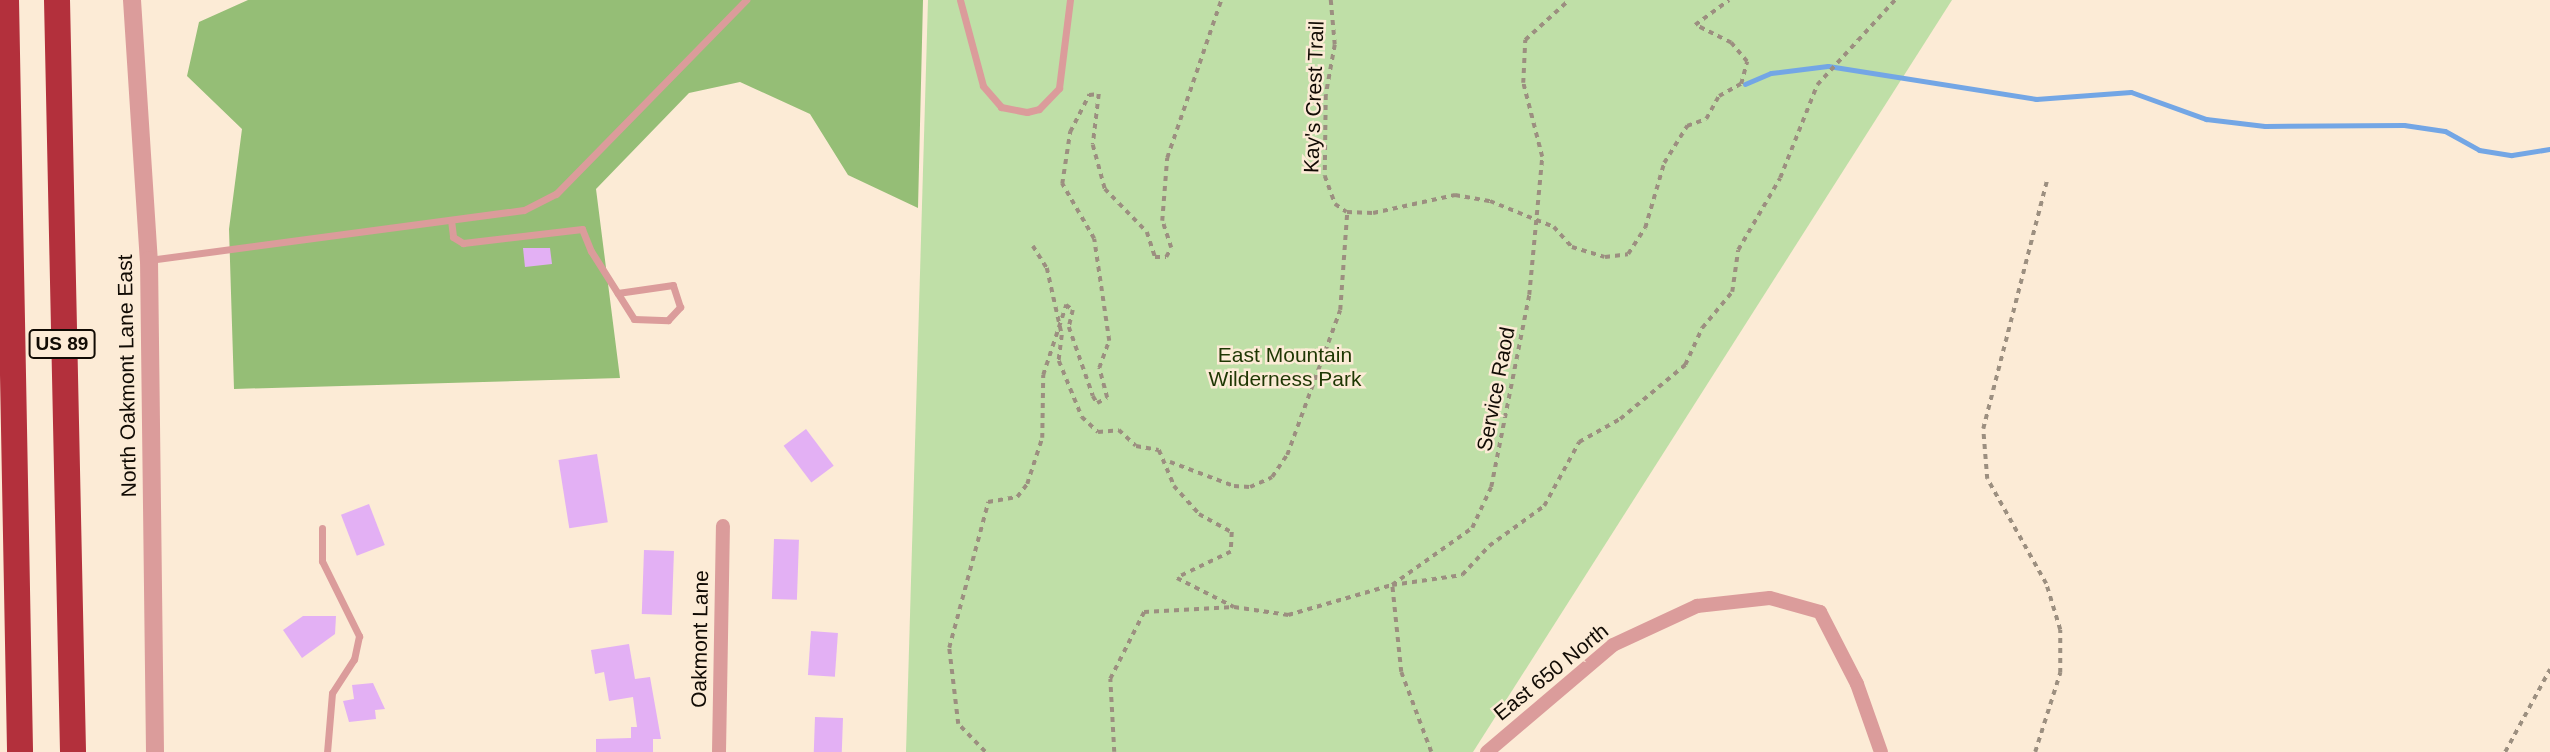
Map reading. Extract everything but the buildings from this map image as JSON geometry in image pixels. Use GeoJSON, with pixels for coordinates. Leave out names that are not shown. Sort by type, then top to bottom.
{"type":"FeatureCollection","features":[{"type":"Feature","properties":{"kind":"highway","name":"US 89"},"geometry":{"type":"LineString","coordinates":[[6,0],[20,752]]}},
{"type":"Feature","properties":{"kind":"highway","name":"US 89"},"geometry":{"type":"LineString","coordinates":[[57,0],[75,752]]}},
{"type":"Feature","properties":{"kind":"street","name":"North Oakmont Lane East"},"geometry":{"type":"LineString","coordinates":[[132,0],[149,260],[155,752]]}},
{"type":"Feature","properties":{"kind":"street","name":"Oakmont Lane"},"geometry":{"type":"LineString","coordinates":[[719,752],[723,526]]}},
{"type":"Feature","properties":{"kind":"street","name":"East 650 North"},"geometry":{"type":"LineString","coordinates":[[1487,752],[1613,645],[1697,606],[1770,598],[1820,612],[1857,684],[1881,752]]}},
{"type":"Feature","properties":{"kind":"lane"},"geometry":{"type":"LineString","coordinates":[[149,260],[524,211],[556,194],[746,0]]}},
{"type":"Feature","properties":{"kind":"lane"},"geometry":{"type":"LineString","coordinates":[[960,0],[983,86],[1001,107],[1027,112],[1039,108],[1059,88],[1070,0]]}},
{"type":"Feature","properties":{"kind":"lane"},"geometry":{"type":"LineString","coordinates":[[452,220],[453,237],[463,243],[582,229],[618,293],[644,323],[668,320],[680,307],[673,285],[618,293]]}},
{"type":"Feature","properties":{"kind":"lane"},"geometry":{"type":"LineString","coordinates":[[323,528],[322,561],[359,636],[354,659],[332,693],[327,752]]}},
{"type":"Feature","properties":{"kind":"path"},"geometry":{"type":"LineString","coordinates":[[985,752],[958,724],[949,648],[988,502],[1017,497],[1027,484],[1042,438],[1044,375],[1064,306],[1072,306],[1069,327],[1093,396],[1106,401],[1100,368],[1109,341],[1094,239],[1062,184],[1070,132],[1089,95],[1098,94],[1093,145],[1105,189],[1147,232],[1156,257],[1166,257],[1171,248],[1162,228],[1166,164],[1221,0]]}},
{"type":"Feature","properties":{"kind":"path","name":"Kay's Crest Trail"},"geometry":{"type":"LineString","coordinates":[[1331,0],[1335,45],[1326,96],[1330,145],[1325,176],[1329,198],[1346,212]]}},
{"type":"Feature","properties":{"kind":"path","name":"Service Raod"},"geometry":{"type":"LineString","coordinates":[[1392,585],[1461,537],[1482,511],[1512,406],[1529,295],[1532,221],[1542,157],[1523,83],[1525,40],[1569,0]]}},
{"type":"Feature","properties":{"kind":"path"},"geometry":{"type":"LineString","coordinates":[[1033,246],[1047,268],[1060,324],[1059,361],[1090,427],[1119,430],[1191,475],[1234,486],[1250,487],[1272,477],[1287,455],[1340,310],[1346,212],[1384,211],[1455,195],[1512,207],[1532,221],[1554,227],[1572,247],[1605,257],[1628,254],[1645,228],[1664,163],[1688,126],[1706,119],[1718,96],[1741,84],[1747,62],[1731,43],[1695,24],[1729,0]]}},
{"type":"Feature","properties":{"kind":"path"},"geometry":{"type":"LineString","coordinates":[[1114,752],[1110,679],[1139,617],[1150,609],[1234,607],[1288,615],[1392,585],[1462,575],[1489,545],[1544,506],[1579,442],[1620,419],[1685,365],[1702,328],[1732,292],[1738,250],[1780,178],[1817,85],[1895,0]]}},
{"type":"Feature","properties":{"kind":"path"},"geometry":{"type":"LineString","coordinates":[[2035,752],[2060,673],[2060,631],[2046,584],[1987,480],[1983,443],[2047,179]]}},
{"type":"Feature","properties":{"kind":"path"},"geometry":{"type":"LineString","coordinates":[[1168,460],[1174,486],[1236,541],[1231,552],[1184,570],[1178,582],[1234,607]]}},
{"type":"Feature","properties":{"kind":"path"},"geometry":{"type":"LineString","coordinates":[[1392,585],[1401,672],[1432,752]]}},
{"type":"Feature","properties":{"kind":"path"},"geometry":{"type":"LineString","coordinates":[[2505,752],[2550,669]]}},
{"type":"Feature","properties":{"kind":"green space"},"geometry":{"type":"Polygon","coordinates":[[[248,0],[923,0],[918,208],[848,175],[810,114],[740,82],[689,93],[596,189],[620,378],[234,389],[229,229],[242,129],[187,76],[199,22],[248,0]]]}},
{"type":"Feature","properties":{"kind":"green space","name":"East Mountain Wilderness Park"},"geometry":{"type":"Polygon","coordinates":[[[928,0],[1952,0],[1473,752],[906,752],[928,0]]]}},
{"type":"Feature","properties":{"kind":"waterway"},"geometry":{"type":"LineString","coordinates":[[1745,84],[1771,73],[1828,66],[2036,99],[2131,92],[2206,119],[2265,126],[2404,125],[2445,131],[2479,150],[2512,155],[2550,149]]}}]}
